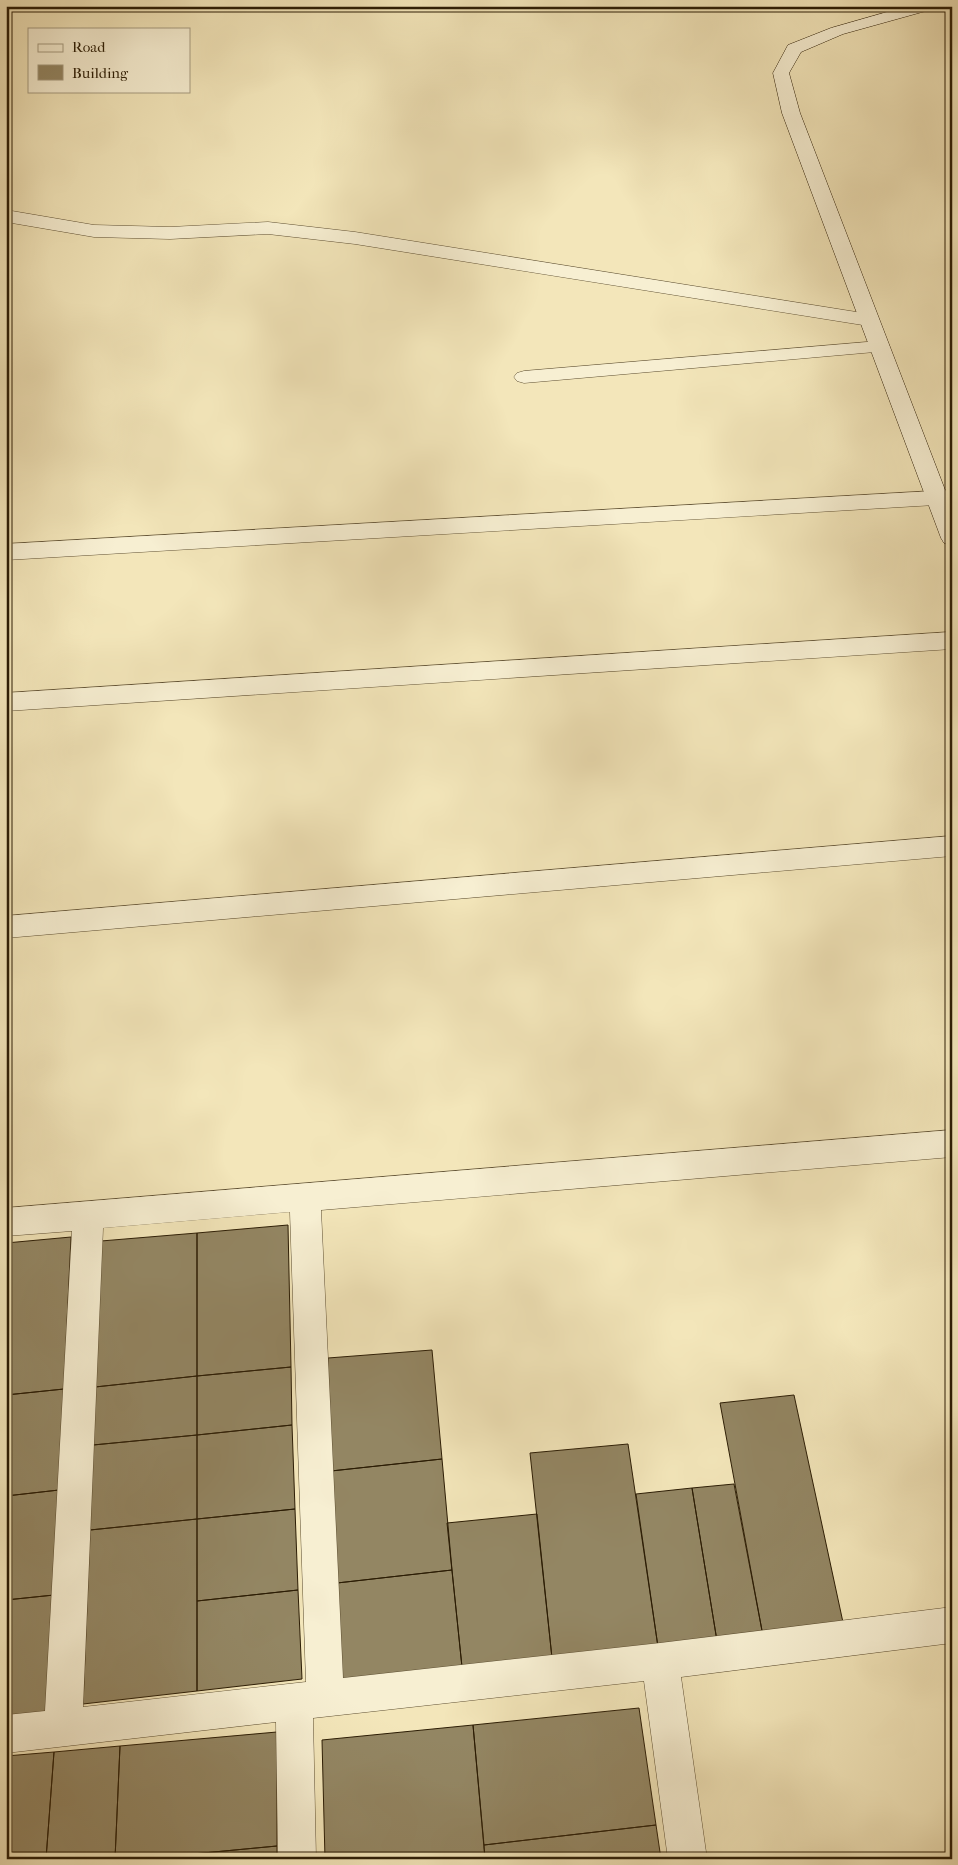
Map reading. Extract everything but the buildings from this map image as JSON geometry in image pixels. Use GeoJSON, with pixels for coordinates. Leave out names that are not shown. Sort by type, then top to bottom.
{"type":"FeatureCollection","features":[{"type":"Feature","properties":{"kind":"street"},"geometry":{"type":"LineString","coordinates":[[927,6],[837,31],[794,49],[781,73],[791,113],[879,347],[944,498],[952,538]]}},
{"type":"Feature","properties":{"kind":"street"},"geometry":{"type":"LineString","coordinates":[[6,216],[94,231],[170,233],[268,228],[355,238],[869,320]]}},
{"type":"Feature","properties":{"kind":"street"},"geometry":{"type":"LineString","coordinates":[[524,377],[879,347]]}},
{"type":"Feature","properties":{"kind":"street"},"geometry":{"type":"LineString","coordinates":[[6,552],[944,498]]}},
{"type":"Feature","properties":{"kind":"street"},"geometry":{"type":"LineString","coordinates":[[6,702],[952,640]]}},
{"type":"Feature","properties":{"kind":"street"},"geometry":{"type":"LineString","coordinates":[[6,927],[952,846]]}},
{"type":"Feature","properties":{"kind":"street"},"geometry":{"type":"LineString","coordinates":[[6,1222],[952,1143]]}},
{"type":"Feature","properties":{"kind":"street"},"geometry":{"type":"LineString","coordinates":[[297,1859],[309,1700],[305,1197]]}},
{"type":"Feature","properties":{"kind":"street"},"geometry":{"type":"LineString","coordinates":[[63,1728],[88,1215]]}},
{"type":"Feature","properties":{"kind":"street"},"geometry":{"type":"LineString","coordinates":[[6,1734],[660,1661],[952,1625]]}},
{"type":"Feature","properties":{"kind":"street"},"geometry":{"type":"LineString","coordinates":[[660,1661],[688,1859]]}}]}
